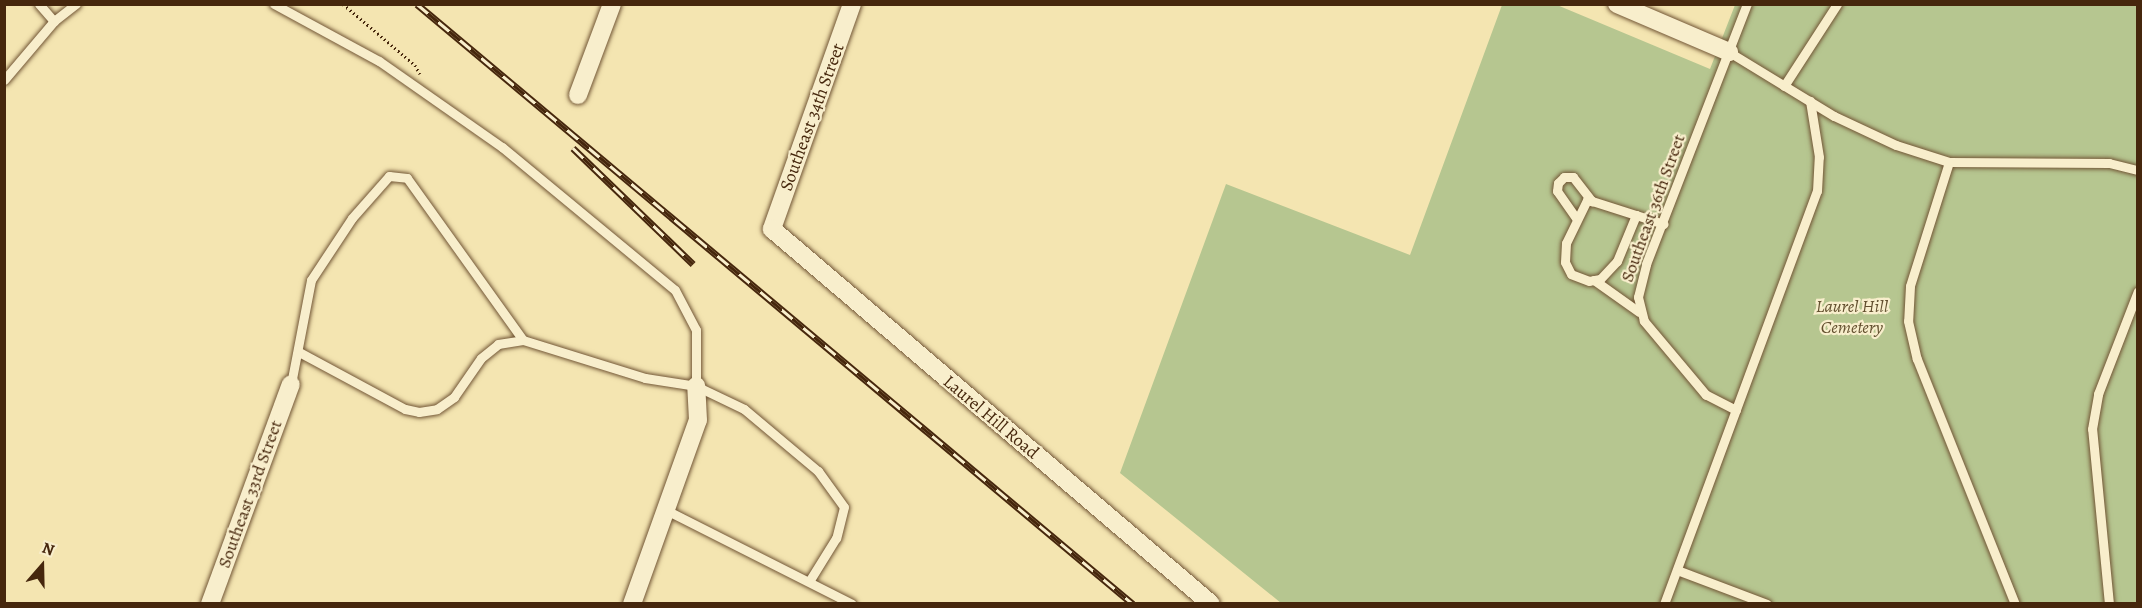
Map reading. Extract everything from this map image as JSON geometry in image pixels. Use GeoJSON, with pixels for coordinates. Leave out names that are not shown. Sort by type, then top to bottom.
{"type":"FeatureCollection","features":[{"type":"Feature","properties":{"kind":"street"},"geometry":{"type":"LineString","coordinates":[[578,95],[612,4]]}},
{"type":"Feature","properties":{"kind":"street","name":"Southeast 34th Street"},"geometry":{"type":"LineString","coordinates":[[772,229],[852,4]]}},
{"type":"Feature","properties":{"kind":"street"},"geometry":{"type":"LineString","coordinates":[[1621,5],[1729,52]]}},
{"type":"Feature","properties":{"kind":"street","name":"Laurel Hill Road"},"geometry":{"type":"LineString","coordinates":[[772,229],[1211,603]]}},
{"type":"Feature","properties":{"kind":"street","name":"Southeast 33rd Street"},"geometry":{"type":"LineString","coordinates":[[210,603],[291,384]]}},
{"type":"Feature","properties":{"kind":"street"},"geometry":{"type":"LineString","coordinates":[[632,603],[698,420],[696,386]]}},
{"type":"Feature","properties":{"kind":"lane"},"geometry":{"type":"LineString","coordinates":[[39,4],[54,21]]}},
{"type":"Feature","properties":{"kind":"lane"},"geometry":{"type":"LineString","coordinates":[[4,80],[54,21],[76,4]]}},
{"type":"Feature","properties":{"kind":"lane"},"geometry":{"type":"LineString","coordinates":[[274,4],[379,60],[502,147],[675,290],[696,330],[696,386]]}},
{"type":"Feature","properties":{"kind":"lane","name":"Southeast 36th Street"},"geometry":{"type":"LineString","coordinates":[[1639,312],[1640,282],[1747,4]]}},
{"type":"Feature","properties":{"kind":"lane"},"geometry":{"type":"LineString","coordinates":[[1784,86],[1837,4]]}},
{"type":"Feature","properties":{"kind":"lane"},"geometry":{"type":"LineString","coordinates":[[1729,52],[1810,101],[1896,145],[1949,162],[2109,163],[2138,170]]}},
{"type":"Feature","properties":{"kind":"lane"},"geometry":{"type":"LineString","coordinates":[[1664,603],[1817,191],[1819,157],[1810,101]]}},
{"type":"Feature","properties":{"kind":"lane"},"geometry":{"type":"LineString","coordinates":[[1949,162],[1910,286],[1908,321],[1917,359],[2015,603]]}},
{"type":"Feature","properties":{"kind":"lane"},"geometry":{"type":"LineString","coordinates":[[291,384],[299,352],[311,280],[352,218],[389,176],[407,178],[523,340]]}},
{"type":"Feature","properties":{"kind":"lane"},"geometry":{"type":"LineString","coordinates":[[1575,218],[1557,190],[1558,183],[1564,177],[1573,177],[1592,201]]}},
{"type":"Feature","properties":{"kind":"lane"},"geometry":{"type":"LineString","coordinates":[[1664,224],[1587,200],[1575,218],[1566,243],[1565,262],[1579,280],[1594,280],[1639,312],[1706,395],[1736,410]]}},
{"type":"Feature","properties":{"kind":"lane"},"geometry":{"type":"LineString","coordinates":[[1594,280],[1617,261],[1636,215]]}},
{"type":"Feature","properties":{"kind":"lane"},"geometry":{"type":"LineString","coordinates":[[2109,603],[2092,429],[2098,394],[2138,291]]}},
{"type":"Feature","properties":{"kind":"lane"},"geometry":{"type":"LineString","coordinates":[[299,352],[405,410],[419,412],[437,409],[454,397],[481,358],[498,344],[523,340],[645,378],[696,386],[744,409],[818,471],[844,507],[836,538],[810,580]]}},
{"type":"Feature","properties":{"kind":"lane"},"geometry":{"type":"LineString","coordinates":[[666,510],[852,603]]}},
{"type":"Feature","properties":{"kind":"lane"},"geometry":{"type":"LineString","coordinates":[[1677,570],[1767,603]]}},
{"type":"Feature","properties":{"kind":"path"},"geometry":{"type":"LineString","coordinates":[[342,4],[415,65],[434,100]]}},
{"type":"Feature","properties":{"kind":"green space","name":"Laurel Hill Cemetery"},"geometry":{"type":"Polygon","coordinates":[[[1502,5],[1557,5],[1710,69],[1735,5],[2137,5],[2137,603],[1281,603],[1120,473],[1226,184],[1410,255],[1502,5]]]}},
{"type":"Feature","properties":{"kind":"railway"},"geometry":{"type":"LineString","coordinates":[[417,4],[1133,604]]}},
{"type":"Feature","properties":{"kind":"railway"},"geometry":{"type":"LineString","coordinates":[[573,148],[693,264]]}}]}
